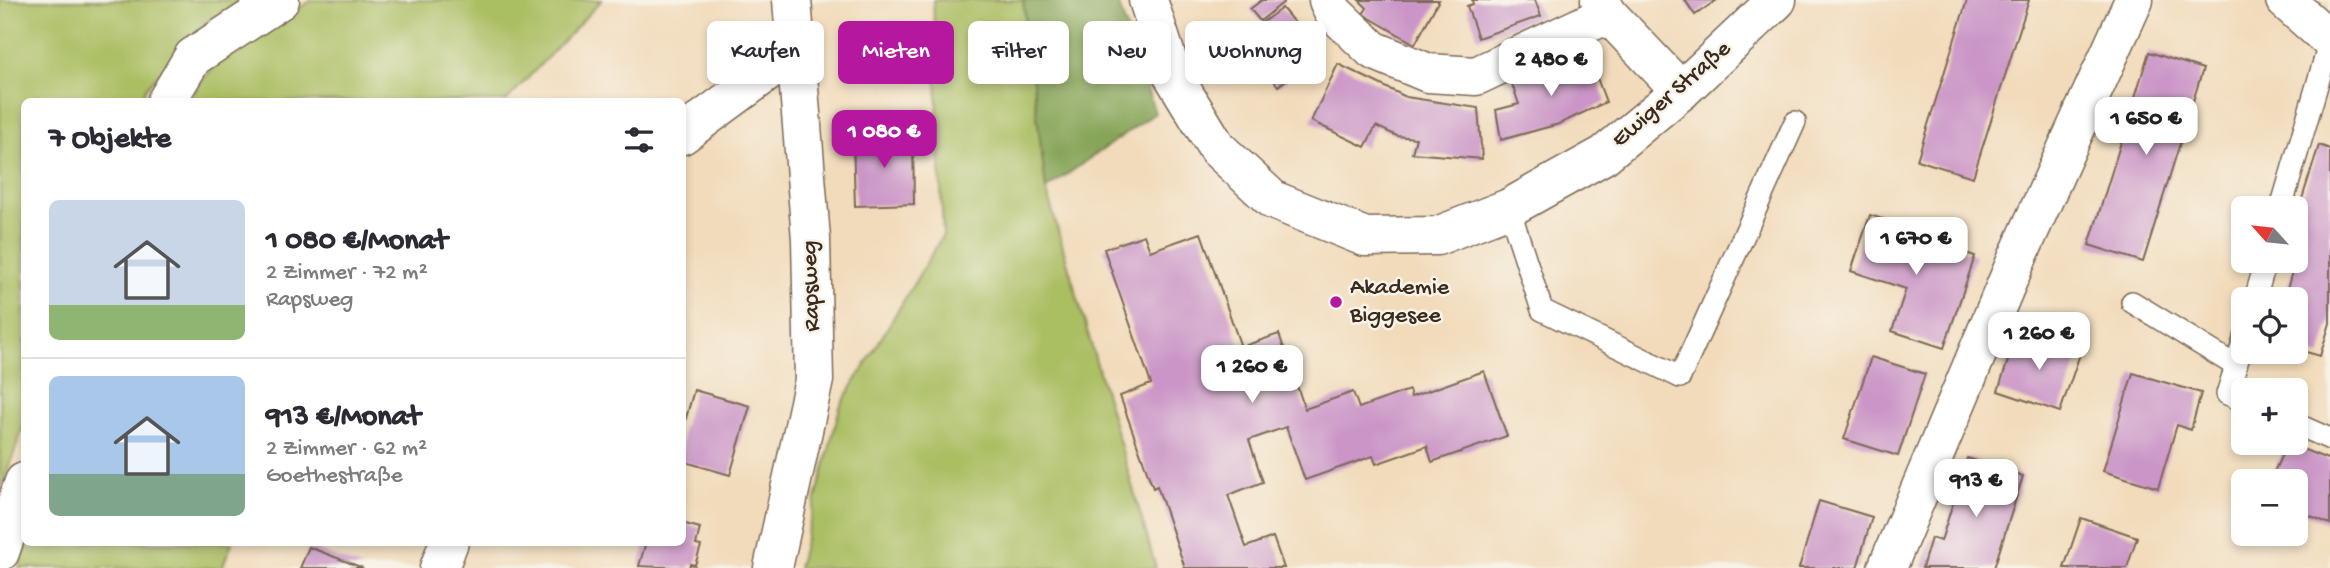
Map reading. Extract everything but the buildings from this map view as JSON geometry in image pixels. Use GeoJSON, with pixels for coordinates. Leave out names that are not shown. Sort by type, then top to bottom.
{"type":"FeatureCollection","features":[{"type":"Feature","properties":{"kind":"street"},"geometry":{"type":"LineString","coordinates":[[168,98],[193,57],[280,0]]}},
{"type":"Feature","properties":{"kind":"street","name":"Rapsweg"},"geometry":{"type":"LineString","coordinates":[[792,0],[794,21]]}},
{"type":"Feature","properties":{"kind":"street","name":"Ewiger Straße"},"geometry":{"type":"LineString","coordinates":[[1148,0],[1172,74],[1217,148],[1273,200],[1365,237],[1437,236],[1509,208],[1604,155],[1681,91],[1777,0]]}},
{"type":"Feature","properties":{"kind":"street"},"geometry":{"type":"LineString","coordinates":[[1328,0],[1333,12],[1373,50],[1428,73],[1476,76],[1604,7],[1681,91]]}},
{"type":"Feature","properties":{"kind":"street"},"geometry":{"type":"LineString","coordinates":[[1887,568],[2019,254],[2134,0]]}},
{"type":"Feature","properties":{"kind":"street"},"geometry":{"type":"LineString","coordinates":[[2286,0],[2330,41]]}},
{"type":"Feature","properties":{"kind":"street"},"geometry":{"type":"LineString","coordinates":[[686,132],[751,84]]}},
{"type":"Feature","properties":{"kind":"street","name":"Rapsweg"},"geometry":{"type":"LineString","coordinates":[[773,568],[814,380],[811,239],[799,84]]}},
{"type":"Feature","properties":{"kind":"street"},"geometry":{"type":"LineString","coordinates":[[0,552],[21,491]]}},
{"type":"Feature","properties":{"kind":"street"},"geometry":{"type":"LineString","coordinates":[[439,568],[447,546]]}},
{"type":"Feature","properties":{"kind":"lane"},"geometry":{"type":"LineString","coordinates":[[2285,196],[2330,41]]}},
{"type":"Feature","properties":{"kind":"lane"},"geometry":{"type":"LineString","coordinates":[[1509,208],[1542,310],[1680,377],[1795,122]]}},
{"type":"Feature","properties":{"kind":"lane"},"geometry":{"type":"LineString","coordinates":[[2132,302],[2236,366],[2233,378]]}},
{"type":"Feature","properties":{"kind":"lane"},"geometry":{"type":"LineString","coordinates":[[2308,429],[2330,439]]}},
{"type":"Feature","properties":{"kind":"green space"},"geometry":{"type":"Polygon","coordinates":[[[0,0],[242,0],[206,22],[146,88],[142,98],[21,98],[21,433],[0,492],[0,0]]]}},
{"type":"Feature","properties":{"kind":"green space"},"geometry":{"type":"Polygon","coordinates":[[[312,0],[602,0],[509,98],[192,98],[210,71],[261,31],[312,0]]]}},
{"type":"Feature","properties":{"kind":"green space"},"geometry":{"type":"Polygon","coordinates":[[[933,0],[1023,0],[1026,21],[968,21],[968,84],[1033,84],[1046,189],[1156,568],[798,568],[840,407],[943,235],[937,84],[954,84],[954,21],[934,21],[933,0]]]}},
{"type":"Feature","properties":{"kind":"green space"},"geometry":{"type":"Polygon","coordinates":[[[1023,0],[1117,0],[1124,21],[1083,21],[1083,84],[1145,84],[1155,113],[1046,189],[1033,84],[1069,84],[1069,21],[1026,21],[1023,0]]]}},
{"type":"Feature","properties":{"kind":"green space"},"geometry":{"type":"Polygon","coordinates":[[[27,546],[231,546],[222,568],[19,568],[27,546]]]}},
{"type":"Feature","properties":{"kind":"place","name":"Akademie Biggesee"},"geometry":{"type":"Point","coordinates":[1336,302]}}]}
